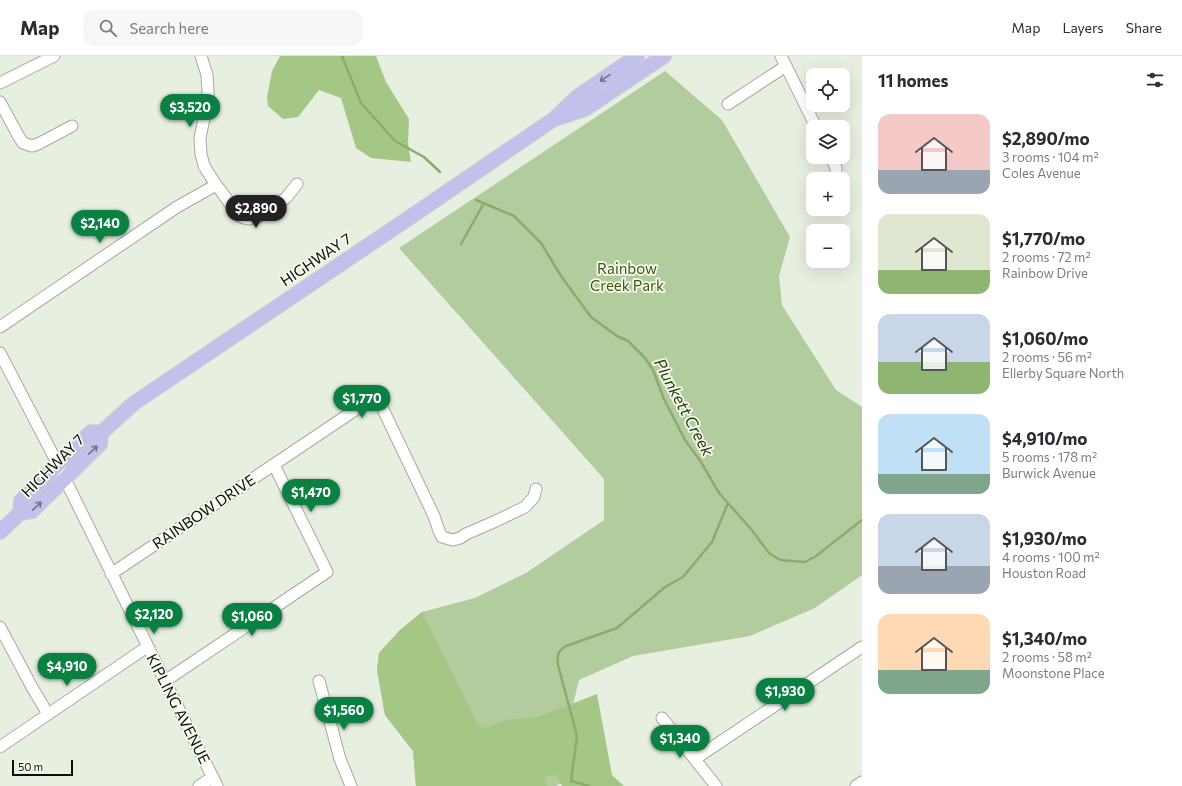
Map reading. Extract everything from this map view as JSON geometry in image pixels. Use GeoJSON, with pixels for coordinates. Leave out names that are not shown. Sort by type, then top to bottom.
{"type":"FeatureCollection","features":[{"type":"Feature","properties":{"kind":"main road","name":"HIGHWAY 7"},"geometry":{"type":"LineString","coordinates":[[0,532],[20,513],[32,511],[100,444],[101,433],[133,404],[554,119],[577,97],[637,56]]}},
{"type":"Feature","properties":{"kind":"main road","name":"HIGHWAY 7"},"geometry":{"type":"LineString","coordinates":[[554,119],[585,109],[664,56]]}},
{"type":"Feature","properties":{"kind":"main road"},"geometry":{"type":"LineString","coordinates":[[621,85],[625,64]]}},
{"type":"Feature","properties":{"kind":"main road","name":"HIGHWAY 7"},"geometry":{"type":"LineString","coordinates":[[20,513],[21,501],[57,465],[91,432],[101,433]]}},
{"type":"Feature","properties":{"kind":"street"},"geometry":{"type":"LineString","coordinates":[[0,83],[54,56]]}},
{"type":"Feature","properties":{"kind":"street"},"geometry":{"type":"LineString","coordinates":[[201,56],[207,75],[208,91],[200,138],[201,154],[204,166],[239,216],[249,219],[258,217],[286,198],[297,184]]}},
{"type":"Feature","properties":{"kind":"street"},"geometry":{"type":"LineString","coordinates":[[728,104],[783,61],[812,120]]}},
{"type":"Feature","properties":{"kind":"street"},"geometry":{"type":"LineString","coordinates":[[0,102],[23,143],[32,146],[38,144],[72,126]]}},
{"type":"Feature","properties":{"kind":"street"},"geometry":{"type":"LineString","coordinates":[[0,327],[177,207],[216,185]]}},
{"type":"Feature","properties":{"kind":"street","name":"KIPLING AVENUE"},"geometry":{"type":"LineString","coordinates":[[0,353],[215,782]]}},
{"type":"Feature","properties":{"kind":"street","name":"RAINBOW DRIVE"},"geometry":{"type":"LineString","coordinates":[[112,574],[370,400],[380,403],[434,516],[442,537],[453,540],[460,538],[525,507],[534,497],[536,489]]}},
{"type":"Feature","properties":{"kind":"street"},"geometry":{"type":"LineString","coordinates":[[164,681],[327,572],[274,465]]}},
{"type":"Feature","properties":{"kind":"street"},"geometry":{"type":"LineString","coordinates":[[0,627],[48,714]]}},
{"type":"Feature","properties":{"kind":"street"},"geometry":{"type":"LineString","coordinates":[[0,747],[147,647]]}},
{"type":"Feature","properties":{"kind":"street"},"geometry":{"type":"LineString","coordinates":[[694,759],[862,647]]}},
{"type":"Feature","properties":{"kind":"street"},"geometry":{"type":"LineString","coordinates":[[319,681],[340,759],[351,786]]}},
{"type":"Feature","properties":{"kind":"street"},"geometry":{"type":"LineString","coordinates":[[662,718],[716,786]]}},
{"type":"Feature","properties":{"kind":"street"},"geometry":{"type":"LineString","coordinates":[[199,786],[215,782]]}},
{"type":"Feature","properties":{"kind":"street"},"geometry":{"type":"LineString","coordinates":[[856,786],[862,782]]}},
{"type":"Feature","properties":{"kind":"green space"},"geometry":{"type":"Polygon","coordinates":[[[280,56],[376,56],[386,82],[409,119],[408,143],[411,162],[371,158],[356,148],[341,98],[319,90],[298,117],[283,119],[268,106],[267,97],[272,71],[280,56]]]}},
{"type":"Feature","properties":{"kind":"green space","name":"Rainbow Creek Park"},"geometry":{"type":"Polygon","coordinates":[[[665,71],[722,120],[790,237],[779,276],[782,305],[836,390],[862,407],[862,575],[815,608],[750,636],[633,656],[579,680],[570,717],[592,763],[556,786],[416,786],[413,751],[385,715],[377,670],[379,653],[400,630],[422,612],[475,598],[526,573],[604,520],[604,479],[399,248],[665,71]]]}},
{"type":"Feature","properties":{"kind":"green space"},"geometry":{"type":"Polygon","coordinates":[[[422,612],[478,725],[485,728],[506,720],[538,717],[597,694],[612,775],[624,786],[562,786],[555,774],[545,777],[547,786],[416,786],[413,751],[385,715],[377,670],[379,653],[400,630],[422,612]]]}},
{"type":"Feature","properties":{"kind":"waterway","name":"Plunkett Creek"},"geometry":{"type":"LineString","coordinates":[[342,56],[361,103],[395,141],[424,157],[440,172]]}},
{"type":"Feature","properties":{"kind":"waterway","name":"Plunkett Creek"},"geometry":{"type":"LineString","coordinates":[[476,200],[514,216],[541,243],[561,276],[591,317],[617,336],[628,341],[645,358],[653,370],[664,399],[685,440],[701,462],[719,493],[751,529],[769,553],[780,560],[805,562],[816,556],[862,520]]}},
{"type":"Feature","properties":{"kind":"waterway"},"geometry":{"type":"LineString","coordinates":[[461,244],[484,203]]}},
{"type":"Feature","properties":{"kind":"waterway"},"geometry":{"type":"LineString","coordinates":[[589,786],[571,781],[577,736],[558,665],[558,654],[566,646],[617,628],[665,587],[683,577],[712,542],[728,503]]}}]}
